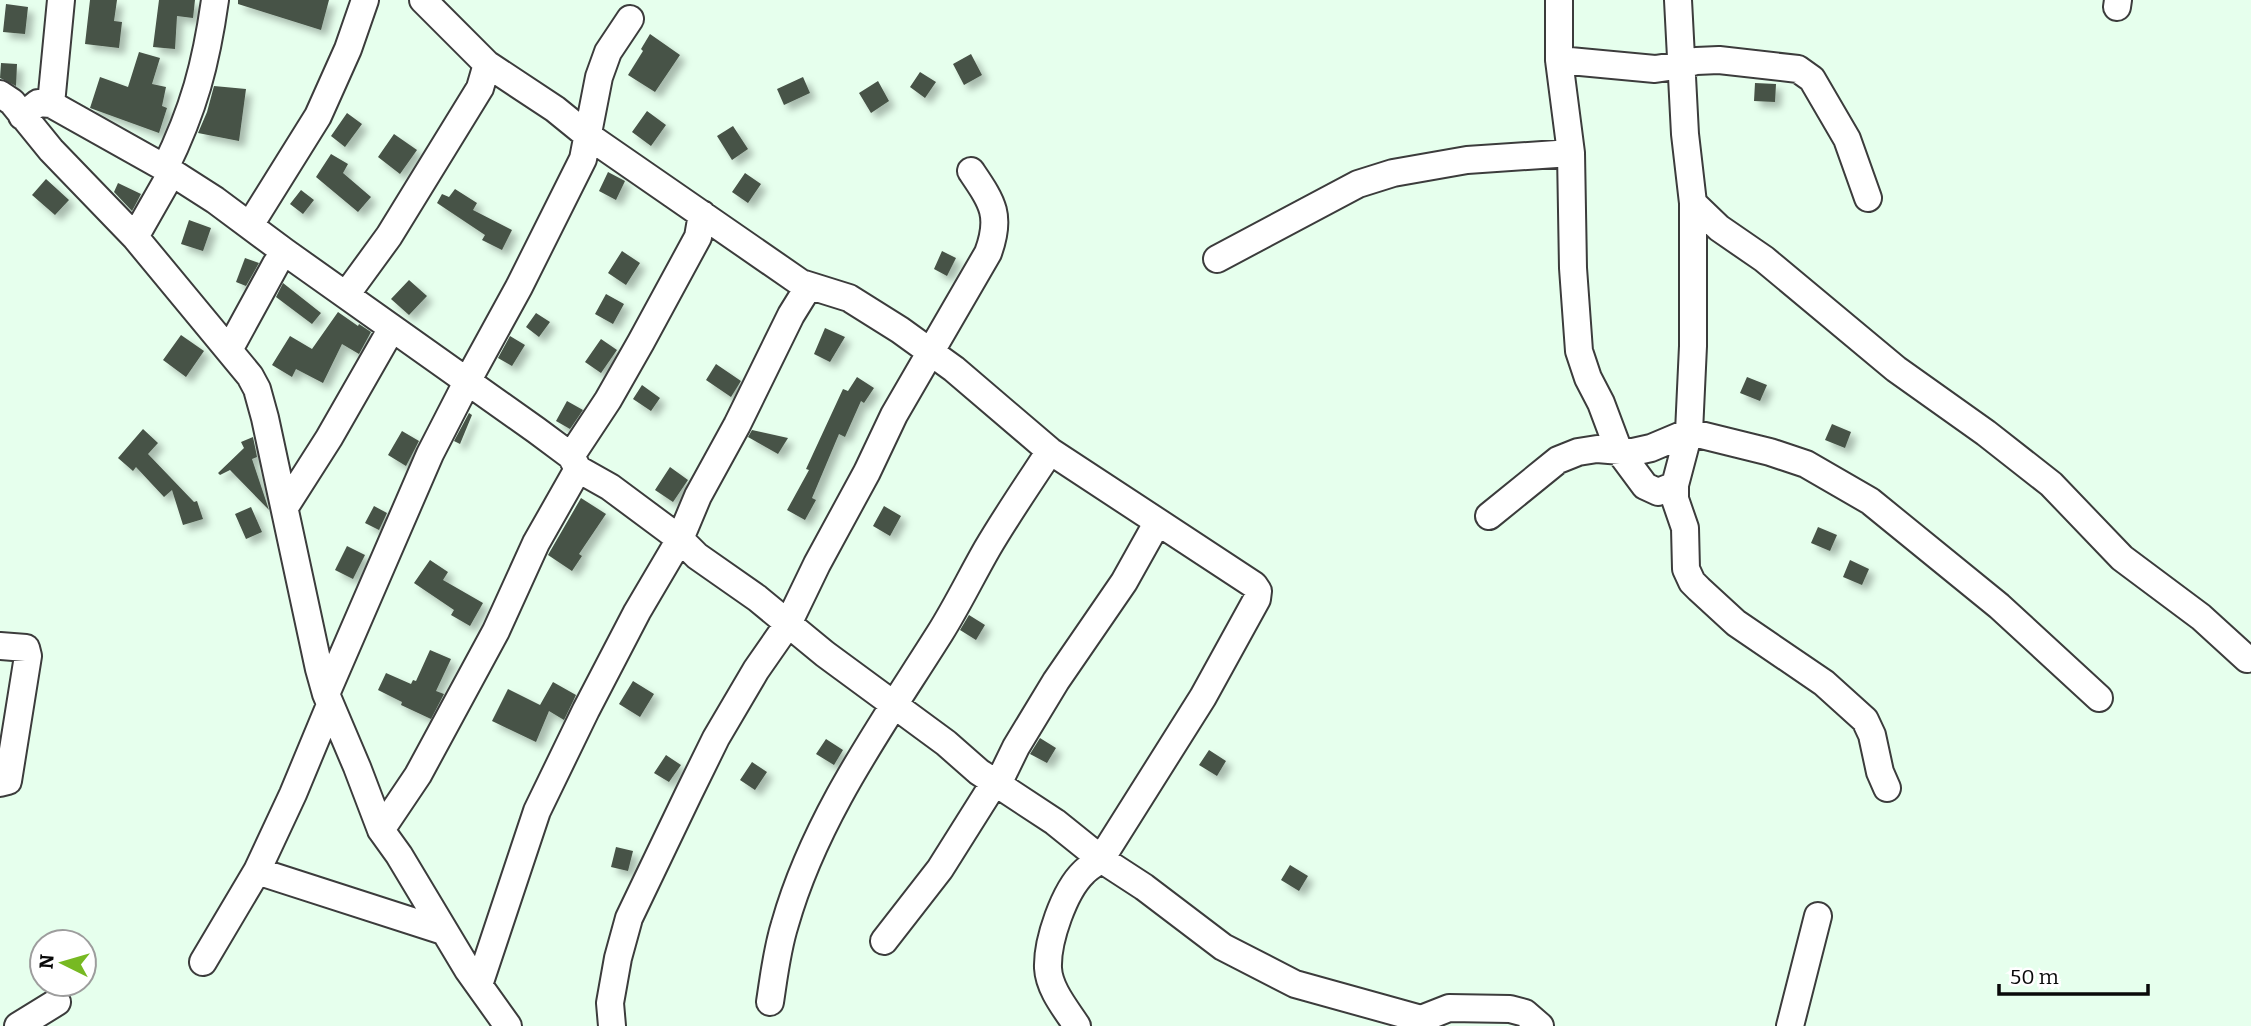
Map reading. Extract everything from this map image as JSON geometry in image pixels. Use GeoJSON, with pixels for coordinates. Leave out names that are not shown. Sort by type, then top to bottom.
{"type":"FeatureCollection","features":[{"type":"Feature","properties":{"kind":"street"},"geometry":{"type":"LineString","coordinates":[[51,104],[61,0]]}},
{"type":"Feature","properties":{"kind":"street"},"geometry":{"type":"LineString","coordinates":[[135,237],[169,170],[199,86],[209,45],[215,0]]}},
{"type":"Feature","properties":{"kind":"street"},"geometry":{"type":"LineString","coordinates":[[250,225],[328,97],[365,0]]}},
{"type":"Feature","properties":{"kind":"street"},"geometry":{"type":"LineString","coordinates":[[423,0],[487,64],[555,109],[587,135],[801,284],[849,298],[932,352],[1050,450],[1254,585],[1258,591],[1257,599],[1210,687],[1101,859],[1083,872],[1067,895],[1058,916],[1048,968],[1052,983],[1077,1026]]}},
{"type":"Feature","properties":{"kind":"street"},"geometry":{"type":"LineString","coordinates":[[1559,0],[1559,60],[1571,153],[1573,268],[1579,351],[1619,451],[1645,486],[1658,492],[1675,485]]}},
{"type":"Feature","properties":{"kind":"street"},"geometry":{"type":"LineString","coordinates":[[1678,0],[1685,134],[1693,203],[1693,346],[1689,432],[1675,485],[1675,499],[1685,528],[1686,569],[1692,582],[1736,623],[1824,683],[1865,720],[1887,788]]}},
{"type":"Feature","properties":{"kind":"street"},"geometry":{"type":"LineString","coordinates":[[203,962],[257,871],[293,794],[328,700],[414,490],[583,159],[599,77],[607,52],[630,19]]}},
{"type":"Feature","properties":{"kind":"street"},"geometry":{"type":"LineString","coordinates":[[1559,60],[1655,69],[1696,61],[1719,60],[1798,69],[1812,79],[1847,139],[1868,198]]}},
{"type":"Feature","properties":{"kind":"street"},"geometry":{"type":"LineString","coordinates":[[346,295],[389,236],[480,88],[487,64]]}},
{"type":"Feature","properties":{"kind":"street"},"geometry":{"type":"LineString","coordinates":[[0,94],[12,102],[51,150],[135,237],[250,376],[257,389],[328,700],[380,830],[399,855],[443,931],[508,1026]]}},
{"type":"Feature","properties":{"kind":"street"},"geometry":{"type":"LineString","coordinates":[[22,116],[38,103],[51,104],[169,170],[250,225],[468,380],[680,539],[697,556],[757,598],[946,743],[979,772],[1055,822],[1101,859],[1144,887],[1223,947],[1295,984],[1421,1019],[1449,1009],[1510,1009],[1525,1013],[1540,1026]]}},
{"type":"Feature","properties":{"kind":"street"},"geometry":{"type":"LineString","coordinates":[[1217,259],[1358,184],[1393,173],[1467,160],[1571,153]]}},
{"type":"Feature","properties":{"kind":"street"},"geometry":{"type":"LineString","coordinates":[[612,1026],[612,991],[629,918],[716,738],[756,670],[788,624],[894,415],[988,253],[995,231],[995,214],[985,191],[971,171]]}},
{"type":"Feature","properties":{"kind":"street"},"geometry":{"type":"LineString","coordinates":[[1693,203],[1719,228],[1764,259],[1896,369],[1986,433],[2051,484],[2122,558],[2201,617],[2247,659]]}},
{"type":"Feature","properties":{"kind":"street"},"geometry":{"type":"LineString","coordinates":[[380,830],[423,764],[496,631],[574,462],[698,237],[702,215]]}},
{"type":"Feature","properties":{"kind":"street"},"geometry":{"type":"LineString","coordinates":[[229,350],[285,252]]}},
{"type":"Feature","properties":{"kind":"street"},"geometry":{"type":"LineString","coordinates":[[479,985],[537,811],[637,612],[680,539],[698,496],[717,465],[804,294],[801,284]]}},
{"type":"Feature","properties":{"kind":"street"},"geometry":{"type":"LineString","coordinates":[[285,507],[329,438],[392,328]]}},
{"type":"Feature","properties":{"kind":"street"},"geometry":{"type":"LineString","coordinates":[[1489,516],[1558,460],[1578,452],[1597,449],[1633,452],[1651,448],[1689,432],[1758,449],[1806,464],[1870,502],[1999,606],[2099,698]]}},
{"type":"Feature","properties":{"kind":"street"},"geometry":{"type":"LineString","coordinates":[[770,1002],[776,960],[799,881],[836,804],[955,609],[986,551],[1050,450]]}},
{"type":"Feature","properties":{"kind":"street"},"geometry":{"type":"LineString","coordinates":[[884,941],[940,869],[991,788],[998,784],[1016,747],[1056,681],[1124,582],[1157,523]]}},
{"type":"Feature","properties":{"kind":"street"},"geometry":{"type":"LineString","coordinates":[[0,646],[26,648],[28,656],[13,740],[11,775],[8,781],[0,782]]}},
{"type":"Feature","properties":{"kind":"street"},"geometry":{"type":"LineString","coordinates":[[257,871],[443,931]]}},
{"type":"Feature","properties":{"kind":"street"},"geometry":{"type":"LineString","coordinates":[[1790,1026],[1818,916]]}},
{"type":"Feature","properties":{"kind":"street"},"geometry":{"type":"LineString","coordinates":[[18,1026],[57,1002]]}},
{"type":"Feature","properties":{"kind":"building"},"geometry":{"type":"Polygon","coordinates":[[[90,0],[117,0],[114,21],[122,22],[119,48],[85,44],[90,0]]]}},
{"type":"Feature","properties":{"kind":"building"},"geometry":{"type":"Polygon","coordinates":[[[159,0],[195,0],[193,18],[177,16],[175,49],[153,47],[159,0]]]}},
{"type":"Feature","properties":{"kind":"building"},"geometry":{"type":"Polygon","coordinates":[[[238,0],[329,0],[321,30],[238,4],[238,0]]]}},
{"type":"Feature","properties":{"kind":"building"},"geometry":{"type":"Polygon","coordinates":[[[6,4],[28,7],[25,34],[3,32],[6,4]]]}},
{"type":"Feature","properties":{"kind":"building"},"geometry":{"type":"Polygon","coordinates":[[[650,34],[680,55],[655,92],[628,75],[650,34]]]}},
{"type":"Feature","properties":{"kind":"building"},"geometry":{"type":"Polygon","coordinates":[[[139,52],[160,58],[152,84],[166,87],[162,106],[167,108],[159,133],[90,108],[100,77],[128,87],[139,52]]]}},
{"type":"Feature","properties":{"kind":"building"},"geometry":{"type":"Polygon","coordinates":[[[971,54],[982,75],[964,85],[953,64],[971,54]]]}},
{"type":"Feature","properties":{"kind":"building"},"geometry":{"type":"Polygon","coordinates":[[[1,63],[17,64],[16,86],[0,78],[1,63]]]}},
{"type":"Feature","properties":{"kind":"building"},"geometry":{"type":"Polygon","coordinates":[[[920,72],[936,82],[925,98],[910,87],[920,72]]]}},
{"type":"Feature","properties":{"kind":"building"},"geometry":{"type":"Polygon","coordinates":[[[803,77],[810,93],[784,105],[777,89],[803,77]]]}},
{"type":"Feature","properties":{"kind":"building"},"geometry":{"type":"Polygon","coordinates":[[[878,81],[889,101],[871,113],[859,93],[878,81]]]}},
{"type":"Feature","properties":{"kind":"building"},"geometry":{"type":"Polygon","coordinates":[[[1755,83],[1776,84],[1775,102],[1754,101],[1755,83]]]}},
{"type":"Feature","properties":{"kind":"building"},"geometry":{"type":"Polygon","coordinates":[[[214,86],[246,89],[239,141],[198,133],[214,86]]]}},
{"type":"Feature","properties":{"kind":"building"},"geometry":{"type":"Polygon","coordinates":[[[647,111],[666,125],[651,146],[632,132],[647,111]]]}},
{"type":"Feature","properties":{"kind":"building"},"geometry":{"type":"Polygon","coordinates":[[[347,113],[362,124],[345,147],[331,136],[347,113]]]}},
{"type":"Feature","properties":{"kind":"building"},"geometry":{"type":"Polygon","coordinates":[[[733,126],[748,149],[732,160],[717,136],[733,126]]]}},
{"type":"Feature","properties":{"kind":"building"},"geometry":{"type":"Polygon","coordinates":[[[394,134],[417,150],[400,174],[378,157],[394,134]]]}},
{"type":"Feature","properties":{"kind":"building"},"geometry":{"type":"Polygon","coordinates":[[[331,154],[348,164],[343,173],[371,197],[358,212],[316,177],[331,154]]]}},
{"type":"Feature","properties":{"kind":"building"},"geometry":{"type":"Polygon","coordinates":[[[608,172],[625,181],[616,200],[599,191],[608,172]]]}},
{"type":"Feature","properties":{"kind":"building"},"geometry":{"type":"Polygon","coordinates":[[[745,173],[761,184],[748,203],[732,192],[745,173]]]}},
{"type":"Feature","properties":{"kind":"building"},"geometry":{"type":"Polygon","coordinates":[[[46,179],[69,200],[55,215],[32,195],[46,179]]]}},
{"type":"Feature","properties":{"kind":"building"},"geometry":{"type":"Polygon","coordinates":[[[118,183],[141,194],[132,211],[114,192],[118,183]]]}},
{"type":"Feature","properties":{"kind":"building"},"geometry":{"type":"Polygon","coordinates":[[[455,189],[477,203],[473,210],[512,230],[502,250],[482,240],[485,235],[437,203],[442,194],[449,197],[455,189]]]}},
{"type":"Feature","properties":{"kind":"building"},"geometry":{"type":"Polygon","coordinates":[[[301,190],[314,200],[303,214],[290,204],[301,190]]]}},
{"type":"Feature","properties":{"kind":"building"},"geometry":{"type":"Polygon","coordinates":[[[189,220],[211,228],[203,251],[181,244],[189,220]]]}},
{"type":"Feature","properties":{"kind":"building"},"geometry":{"type":"Polygon","coordinates":[[[622,251],[640,263],[626,285],[608,273],[622,251]]]}},
{"type":"Feature","properties":{"kind":"building"},"geometry":{"type":"Polygon","coordinates":[[[942,251],[956,258],[947,276],[934,269],[942,251]]]}},
{"type":"Feature","properties":{"kind":"building"},"geometry":{"type":"Polygon","coordinates":[[[245,258],[259,263],[246,286],[236,282],[245,258]]]}},
{"type":"Feature","properties":{"kind":"building"},"geometry":{"type":"Polygon","coordinates":[[[409,280],[427,296],[409,315],[391,299],[409,280]]]}},
{"type":"Feature","properties":{"kind":"building"},"geometry":{"type":"Polygon","coordinates":[[[283,283],[321,313],[312,324],[276,297],[283,283]]]}},
{"type":"Feature","properties":{"kind":"building"},"geometry":{"type":"Polygon","coordinates":[[[606,294],[624,304],[613,324],[595,314],[606,294]]]}},
{"type":"Feature","properties":{"kind":"building"},"geometry":{"type":"Polygon","coordinates":[[[338,312],[371,332],[359,354],[342,344],[323,383],[296,369],[292,377],[272,365],[290,336],[312,349],[338,312]]]}},
{"type":"Feature","properties":{"kind":"building"},"geometry":{"type":"Polygon","coordinates":[[[536,313],[550,322],[539,337],[526,327],[536,313]]]}},
{"type":"Feature","properties":{"kind":"building"},"geometry":{"type":"Polygon","coordinates":[[[825,328],[845,337],[830,362],[814,354],[825,328]]]}},
{"type":"Feature","properties":{"kind":"building"},"geometry":{"type":"Polygon","coordinates":[[[181,335],[204,351],[186,377],[163,360],[181,335]]]}},
{"type":"Feature","properties":{"kind":"building"},"geometry":{"type":"Polygon","coordinates":[[[510,336],[525,345],[512,366],[498,358],[510,336]]]}},
{"type":"Feature","properties":{"kind":"building"},"geometry":{"type":"Polygon","coordinates":[[[601,339],[617,350],[601,373],[585,362],[601,339]]]}},
{"type":"Feature","properties":{"kind":"building"},"geometry":{"type":"Polygon","coordinates":[[[716,364],[741,381],[731,397],[706,380],[716,364]]]}},
{"type":"Feature","properties":{"kind":"building"},"geometry":{"type":"Polygon","coordinates":[[[857,377],[874,388],[864,403],[861,401],[845,437],[839,434],[812,498],[816,500],[805,520],[787,510],[809,470],[806,469],[843,389],[848,391],[857,377]]]}},
{"type":"Feature","properties":{"kind":"building"},"geometry":{"type":"Polygon","coordinates":[[[1747,377],[1767,385],[1760,401],[1740,393],[1747,377]]]}},
{"type":"Feature","properties":{"kind":"building"},"geometry":{"type":"Polygon","coordinates":[[[642,385],[660,398],[651,411],[633,399],[642,385]]]}},
{"type":"Feature","properties":{"kind":"building"},"geometry":{"type":"Polygon","coordinates":[[[567,401],[583,410],[570,429],[556,421],[567,401]]]}},
{"type":"Feature","properties":{"kind":"building"},"geometry":{"type":"Polygon","coordinates":[[[469,413],[472,415],[460,444],[454,441],[469,413]]]}},
{"type":"Feature","properties":{"kind":"building"},"geometry":{"type":"Polygon","coordinates":[[[1832,424],[1851,432],[1845,448],[1825,440],[1832,424]]]}},
{"type":"Feature","properties":{"kind":"building"},"geometry":{"type":"Polygon","coordinates":[[[143,429],[158,443],[148,454],[194,502],[197,501],[203,519],[183,525],[172,490],[164,497],[136,467],[133,471],[118,458],[143,429]]]}},
{"type":"Feature","properties":{"kind":"building"},"geometry":{"type":"Polygon","coordinates":[[[752,430],[788,438],[778,454],[748,437],[752,430]]]}},
{"type":"Feature","properties":{"kind":"building"},"geometry":{"type":"Polygon","coordinates":[[[402,431],[419,441],[406,466],[388,455],[402,431]]]}},
{"type":"Feature","properties":{"kind":"building"},"geometry":{"type":"Polygon","coordinates":[[[253,437],[257,457],[252,459],[269,510],[230,470],[220,475],[218,473],[244,448],[241,442],[253,437]]]}},
{"type":"Feature","properties":{"kind":"building"},"geometry":{"type":"Polygon","coordinates":[[[670,467],[688,480],[673,502],[655,490],[670,467]]]}},
{"type":"Feature","properties":{"kind":"building"},"geometry":{"type":"Polygon","coordinates":[[[581,498],[606,514],[579,554],[582,556],[572,571],[548,555],[581,498]]]}},
{"type":"Feature","properties":{"kind":"building"},"geometry":{"type":"Polygon","coordinates":[[[374,506],[387,513],[379,530],[365,523],[374,506]]]}},
{"type":"Feature","properties":{"kind":"building"},"geometry":{"type":"Polygon","coordinates":[[[884,506],[901,516],[890,536],[873,526],[884,506]]]}},
{"type":"Feature","properties":{"kind":"building"},"geometry":{"type":"Polygon","coordinates":[[[251,507],[262,532],[246,539],[235,514],[251,507]]]}},
{"type":"Feature","properties":{"kind":"building"},"geometry":{"type":"Polygon","coordinates":[[[1818,527],[1837,535],[1830,551],[1811,543],[1818,527]]]}},
{"type":"Feature","properties":{"kind":"building"},"geometry":{"type":"Polygon","coordinates":[[[347,546],[365,555],[353,579],[335,570],[347,546]]]}},
{"type":"Feature","properties":{"kind":"building"},"geometry":{"type":"Polygon","coordinates":[[[430,560],[448,572],[443,580],[483,603],[470,626],[451,615],[454,610],[414,583],[430,560]]]}},
{"type":"Feature","properties":{"kind":"building"},"geometry":{"type":"Polygon","coordinates":[[[1850,560],[1869,569],[1862,585],[1843,577],[1850,560]]]}},
{"type":"Feature","properties":{"kind":"building"},"geometry":{"type":"Polygon","coordinates":[[[969,615],[985,625],[976,640],[960,630],[969,615]]]}},
{"type":"Feature","properties":{"kind":"building"},"geometry":{"type":"Polygon","coordinates":[[[430,650],[451,659],[436,691],[444,694],[431,719],[401,705],[402,702],[378,690],[386,673],[411,684],[413,680],[416,681],[430,650]]]}},
{"type":"Feature","properties":{"kind":"building"},"geometry":{"type":"Polygon","coordinates":[[[633,681],[654,694],[640,717],[619,704],[633,681]]]}},
{"type":"Feature","properties":{"kind":"building"},"geometry":{"type":"Polygon","coordinates":[[[553,682],[576,695],[564,720],[549,711],[536,742],[492,721],[508,689],[540,705],[553,682]]]}},
{"type":"Feature","properties":{"kind":"building"},"geometry":{"type":"Polygon","coordinates":[[[1040,738],[1056,748],[1047,763],[1030,754],[1040,738]]]}},
{"type":"Feature","properties":{"kind":"building"},"geometry":{"type":"Polygon","coordinates":[[[826,739],[843,750],[834,765],[816,754],[826,739]]]}},
{"type":"Feature","properties":{"kind":"building"},"geometry":{"type":"Polygon","coordinates":[[[1209,750],[1226,761],[1217,776],[1199,765],[1209,750]]]}},
{"type":"Feature","properties":{"kind":"building"},"geometry":{"type":"Polygon","coordinates":[[[666,755],[681,765],[669,782],[654,773],[666,755]]]}},
{"type":"Feature","properties":{"kind":"building"},"geometry":{"type":"Polygon","coordinates":[[[752,762],[767,772],[755,790],[740,780],[752,762]]]}},
{"type":"Feature","properties":{"kind":"building"},"geometry":{"type":"Polygon","coordinates":[[[616,847],[633,851],[628,871],[611,867],[616,847]]]}},
{"type":"Feature","properties":{"kind":"building"},"geometry":{"type":"Polygon","coordinates":[[[1290,865],[1308,876],[1299,891],[1281,880],[1290,865]]]}}]}
